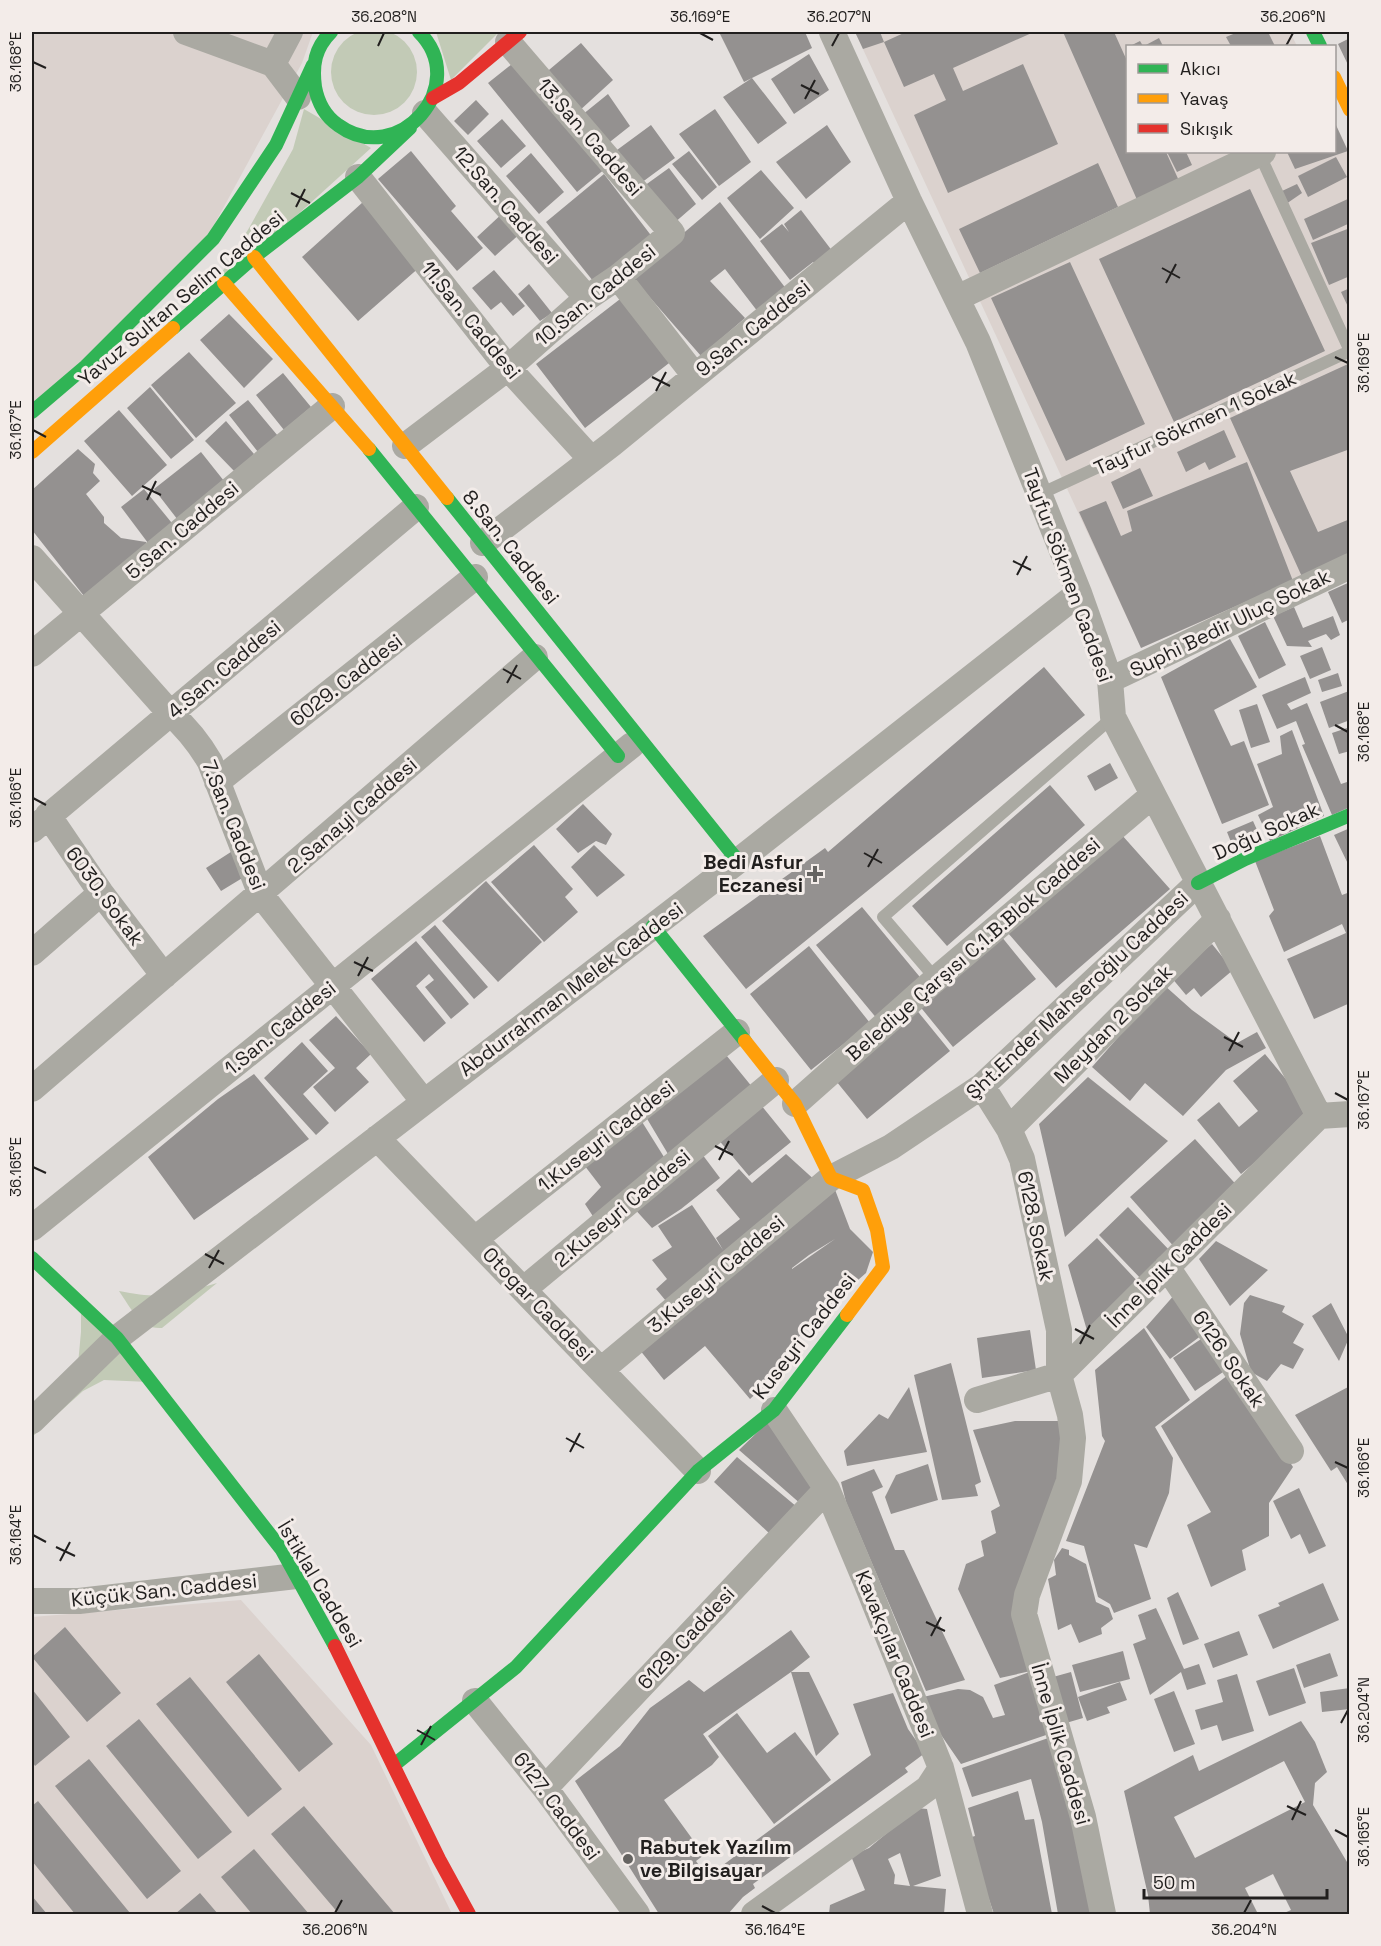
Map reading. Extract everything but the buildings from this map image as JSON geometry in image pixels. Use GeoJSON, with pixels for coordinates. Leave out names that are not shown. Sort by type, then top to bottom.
{"type":"FeatureCollection","features":[{"type":"Feature","properties":{"kind":"street"},"geometry":{"type":"LineString","coordinates":[[186,32],[273,64],[298,97]]}},
{"type":"Feature","properties":{"kind":"street"},"geometry":{"type":"LineString","coordinates":[[273,64],[290,32]]}},
{"type":"Feature","properties":{"kind":"street"},"geometry":{"type":"LineString","coordinates":[[318,48],[324,32]]}},
{"type":"Feature","properties":{"kind":"street","name":"Yavuz Sultan Selim Caddesi"},"geometry":{"type":"LineString","coordinates":[[32,412],[86,366],[213,239],[276,145],[313,65],[318,48],[331,32]]}},
{"type":"Feature","properties":{"kind":"street"},"geometry":{"type":"LineString","coordinates":[[419,32],[432,50],[437,66],[438,82],[423,113]]}},
{"type":"Feature","properties":{"kind":"street","name":"Tayfur Sökmen Caddesi"},"geometry":{"type":"LineString","coordinates":[[832,32],[909,201],[957,298],[1040,494],[1110,680],[1113,717],[1319,1116]]}},
{"type":"Feature","properties":{"kind":"street","name":"Yavuz Sultan Selim Caddesi"},"geometry":{"type":"LineString","coordinates":[[313,65],[313,86],[320,106],[333,122],[350,134],[370,139],[391,136],[423,113],[514,37]]}},
{"type":"Feature","properties":{"kind":"street","name":"13.San. Caddesi"},"geometry":{"type":"LineString","coordinates":[[514,37],[672,233]]}},
{"type":"Feature","properties":{"kind":"street"},"geometry":{"type":"LineString","coordinates":[[1336,79],[1349,110]]}},
{"type":"Feature","properties":{"kind":"street","name":"Yavuz Sultan Selim Caddesi"},"geometry":{"type":"LineString","coordinates":[[32,452],[254,257],[358,177],[423,113]]}},
{"type":"Feature","properties":{"kind":"street","name":"12.San. Caddesi"},"geometry":{"type":"LineString","coordinates":[[423,113],[587,298]]}},
{"type":"Feature","properties":{"kind":"street","name":"Tayfur Sökmen 1 Sokak"},"geometry":{"type":"LineString","coordinates":[[957,298],[1259,153]]}},
{"type":"Feature","properties":{"kind":"street","name":"11.San. Caddesi"},"geometry":{"type":"LineString","coordinates":[[358,177],[508,368],[591,459]]}},
{"type":"Feature","properties":{"kind":"street","name":"9.San. Caddesi"},"geometry":{"type":"LineString","coordinates":[[483,543],[591,459],[909,201]]}},
{"type":"Feature","properties":{"kind":"street","name":"10.San. Caddesi"},"geometry":{"type":"LineString","coordinates":[[405,446],[508,368],[587,298],[618,277],[672,233]]}},
{"type":"Feature","properties":{"kind":"street","name":"8.San. Caddesi"},"geometry":{"type":"LineString","coordinates":[[254,257],[738,861]]}},
{"type":"Feature","properties":{"kind":"street"},"geometry":{"type":"LineString","coordinates":[[618,277],[695,375]]}},
{"type":"Feature","properties":{"kind":"street"},"geometry":{"type":"LineString","coordinates":[[224,283],[332,406],[475,577],[535,657],[618,756]]}},
{"type":"Feature","properties":{"kind":"street","name":"5.San. Caddesi"},"geometry":{"type":"LineString","coordinates":[[32,654],[332,406]]}},
{"type":"Feature","properties":{"kind":"street","name":"4.San. Caddesi"},"geometry":{"type":"LineString","coordinates":[[40,823],[416,507]]}},
{"type":"Feature","properties":{"kind":"street","name":"7.San. Caddesi"},"geometry":{"type":"LineString","coordinates":[[32,558],[170,713],[187,727],[201,746],[261,895],[424,1102]]}},
{"type":"Feature","properties":{"kind":"street","name":"Suphi Bedir Uluç Sokak"},"geometry":{"type":"LineString","coordinates":[[1110,680],[1350,566]]}},
{"type":"Feature","properties":{"kind":"street","name":"6029. Caddesi"},"geometry":{"type":"LineString","coordinates":[[217,782],[475,577]]}},
{"type":"Feature","properties":{"kind":"street","name":"Abdurrahman Melek Caddesi"},"geometry":{"type":"LineString","coordinates":[[32,1421],[117,1338],[738,861],[1079,593]]}},
{"type":"Feature","properties":{"kind":"street","name":"2.Sanayi Caddesi"},"geometry":{"type":"LineString","coordinates":[[32,1089],[261,895],[535,657]]}},
{"type":"Feature","properties":{"kind":"street","name":"1.San. Caddesi"},"geometry":{"type":"LineString","coordinates":[[32,1228],[640,739]]}},
{"type":"Feature","properties":{"kind":"street","name":"Belediye Çarşısı C.1.B.Blok Caddesi"},"geometry":{"type":"LineString","coordinates":[[795,1104],[936,979],[1153,795]]}},
{"type":"Feature","properties":{"kind":"street","name":"Doğu Sokak"},"geometry":{"type":"LineString","coordinates":[[1198,883],[1245,859],[1350,815]]}},
{"type":"Feature","properties":{"kind":"street","name":"6030. Sokak"},"geometry":{"type":"LineString","coordinates":[[40,823],[101,893],[164,976]]}},
{"type":"Feature","properties":{"kind":"street","name":"Şht.Ender Mahseroğlu Caddesi"},"geometry":{"type":"LineString","coordinates":[[831,1178],[891,1147],[982,1086],[1198,883]]}},
{"type":"Feature","properties":{"kind":"street"},"geometry":{"type":"LineString","coordinates":[[32,953],[101,893]]}},
{"type":"Feature","properties":{"kind":"street","name":"Meydan 2 Sokak"},"geometry":{"type":"LineString","coordinates":[[1009,1129],[1218,919]]}},
{"type":"Feature","properties":{"kind":"street"},"geometry":{"type":"LineString","coordinates":[[653,926],[795,1104],[831,1178]]}},
{"type":"Feature","properties":{"kind":"street","name":"1.Kuseyri Caddesi"},"geometry":{"type":"LineString","coordinates":[[475,1239],[737,1032]]}},
{"type":"Feature","properties":{"kind":"street","name":"2.Kuseyri Caddesi"},"geometry":{"type":"LineString","coordinates":[[524,1289],[776,1080]]}},
{"type":"Feature","properties":{"kind":"street","name":"6128. Sokak"},"geometry":{"type":"LineString","coordinates":[[982,1086],[1009,1129],[1022,1159],[1059,1330],[1059,1375]]}},
{"type":"Feature","properties":{"kind":"street"},"geometry":{"type":"LineString","coordinates":[[1319,1116],[1350,1114]]}},
{"type":"Feature","properties":{"kind":"street","name":"İnne İplik Caddesi"},"geometry":{"type":"LineString","coordinates":[[1103,1914],[1083,1817],[1024,1614],[1027,1595],[1069,1481],[1073,1438],[1070,1415],[1059,1375],[1319,1116]]}},
{"type":"Feature","properties":{"kind":"street","name":"Otogar Caddesi"},"geometry":{"type":"LineString","coordinates":[[376,1138],[698,1471]]}},
{"type":"Feature","properties":{"kind":"street","name":"3.Kuseyri Caddesi"},"geometry":{"type":"LineString","coordinates":[[601,1370],[831,1178]]}},
{"type":"Feature","properties":{"kind":"street","name":"Kuseyri Caddesi"},"geometry":{"type":"LineString","coordinates":[[394,1766],[516,1667],[698,1471],[774,1410],[883,1267],[878,1230],[863,1190],[831,1178]]}},
{"type":"Feature","properties":{"kind":"street","name":"İstiklal Caddesi"},"geometry":{"type":"LineString","coordinates":[[32,1258],[117,1338],[282,1550],[349,1671],[394,1766],[470,1914]]}},
{"type":"Feature","properties":{"kind":"street","name":"6126. Sokak"},"geometry":{"type":"LineString","coordinates":[[1167,1267],[1291,1451]]}},
{"type":"Feature","properties":{"kind":"street"},"geometry":{"type":"LineString","coordinates":[[977,1400],[1059,1375]]}},
{"type":"Feature","properties":{"kind":"street","name":"Kavakçılar Caddesi"},"geometry":{"type":"LineString","coordinates":[[774,1410],[827,1488],[941,1768],[980,1914]]}},
{"type":"Feature","properties":{"kind":"street","name":"6129. Caddesi"},"geometry":{"type":"LineString","coordinates":[[544,1788],[827,1488]]}},
{"type":"Feature","properties":{"kind":"street","name":"Küçük San. Caddesi"},"geometry":{"type":"LineString","coordinates":[[32,1601],[79,1601],[296,1576]]}},
{"type":"Feature","properties":{"kind":"street","name":"6127. Caddesi"},"geometry":{"type":"LineString","coordinates":[[474,1701],[544,1788],[637,1914]]}},
{"type":"Feature","properties":{"kind":"street"},"geometry":{"type":"LineString","coordinates":[[753,1914],[928,1788],[941,1768]]}},
{"type":"Feature","properties":{"kind":"lane","name":"Tayfur Sökmen 1 Sokak"},"geometry":{"type":"LineString","coordinates":[[1040,494],[1350,351],[1261,153]]}},
{"type":"Feature","properties":{"kind":"lane"},"geometry":{"type":"LineString","coordinates":[[936,979],[883,917],[1113,717]]}},
{"type":"Feature","properties":{"kind":"shaded area"},"geometry":{"type":"Polygon","coordinates":[[[32,32],[313,32],[302,63],[189,271],[32,407],[32,32]]]}},
{"type":"Feature","properties":{"kind":"shaded area"},"geometry":{"type":"Polygon","coordinates":[[[855,32],[1290,32],[1296,45],[1126,45],[1126,153],[1336,153],[1336,125],[1350,154],[1349,558],[1141,648],[855,32]]]}},
{"type":"Feature","properties":{"kind":"shaded area"},"geometry":{"type":"Polygon","coordinates":[[[241,1600],[371,1745],[452,1914],[32,1914],[32,1617],[241,1600]]]}},
{"type":"Feature","properties":{"kind":"green space"},"geometry":{"type":"Polygon","coordinates":[[[374,29],[398,36],[410,48],[417,72],[410,96],[398,108],[374,115],[350,108],[338,96],[331,72],[338,48],[350,36],[374,29]]]}},
{"type":"Feature","properties":{"kind":"green space"},"geometry":{"type":"Polygon","coordinates":[[[436,32],[499,32],[451,80],[436,32]]]}},
{"type":"Feature","properties":{"kind":"green space"},"geometry":{"type":"Polygon","coordinates":[[[304,109],[371,148],[207,297],[293,149],[304,109]]]}},
{"type":"Feature","properties":{"kind":"green space"},"geometry":{"type":"Polygon","coordinates":[[[217,1283],[162,1328],[155,1328],[142,1321],[119,1291],[158,1296],[190,1291],[217,1283]]]}},
{"type":"Feature","properties":{"kind":"green space"},"geometry":{"type":"Polygon","coordinates":[[[81,1297],[149,1382],[104,1380],[83,1391],[32,1437],[32,1425],[78,1364],[81,1297]]]}},
{"type":"Feature","properties":{"kind":"traffic: fast"},"geometry":{"type":"LineString","coordinates":[[331,32],[321,44],[316,57],[314,71],[318,98],[329,118],[361,136],[383,136],[404,129],[421,115],[432,96],[437,75],[433,53],[419,32]]}},
{"type":"Feature","properties":{"kind":"traffic: fast"},"geometry":{"type":"LineString","coordinates":[[1313,32],[1320,45]]}},
{"type":"Feature","properties":{"kind":"traffic: fast"},"geometry":{"type":"LineString","coordinates":[[32,412],[86,366],[213,239],[276,145],[313,65]]}},
{"type":"Feature","properties":{"kind":"traffic: fast"},"geometry":{"type":"LineString","coordinates":[[173,328],[254,257],[358,177],[410,128]]}},
{"type":"Feature","properties":{"kind":"traffic: fast"},"geometry":{"type":"LineString","coordinates":[[369,449],[618,756]]}},
{"type":"Feature","properties":{"kind":"traffic: fast"},"geometry":{"type":"LineString","coordinates":[[447,498],[738,861]]}},
{"type":"Feature","properties":{"kind":"traffic: fast"},"geometry":{"type":"LineString","coordinates":[[1198,883],[1245,859],[1350,815]]}},
{"type":"Feature","properties":{"kind":"traffic: fast"},"geometry":{"type":"LineString","coordinates":[[653,926],[745,1041]]}},
{"type":"Feature","properties":{"kind":"traffic: fast"},"geometry":{"type":"LineString","coordinates":[[32,1258],[117,1338],[282,1550],[335,1646]]}},
{"type":"Feature","properties":{"kind":"traffic: fast"},"geometry":{"type":"LineString","coordinates":[[394,1765],[516,1667],[698,1471],[774,1410],[847,1315]]}},
{"type":"Feature","properties":{"kind":"traffic: slow"},"geometry":{"type":"LineString","coordinates":[[1336,81],[1350,110]]}},
{"type":"Feature","properties":{"kind":"traffic: slow"},"geometry":{"type":"LineString","coordinates":[[254,257],[447,498]]}},
{"type":"Feature","properties":{"kind":"traffic: slow"},"geometry":{"type":"LineString","coordinates":[[224,283],[369,449]]}},
{"type":"Feature","properties":{"kind":"traffic: slow"},"geometry":{"type":"LineString","coordinates":[[32,452],[173,328]]}},
{"type":"Feature","properties":{"kind":"traffic: slow"},"geometry":{"type":"LineString","coordinates":[[745,1041],[795,1104],[831,1178],[863,1190],[877,1230],[883,1267],[847,1315]]}},
{"type":"Feature","properties":{"kind":"traffic: jam"},"geometry":{"type":"LineString","coordinates":[[433,98],[459,83],[520,32]]}},
{"type":"Feature","properties":{"kind":"traffic: jam"},"geometry":{"type":"LineString","coordinates":[[335,1646],[439,1859],[469,1914]]}},
{"type":"Feature","properties":{"kind":"place","name":"Bedi Asfur Eczanesi"},"geometry":{"type":"Point","coordinates":[815,874]}},
{"type":"Feature","properties":{"kind":"place","name":"Rabutek Yazılım ve Bilgisayar"},"geometry":{"type":"Point","coordinates":[628,1859]}}]}
